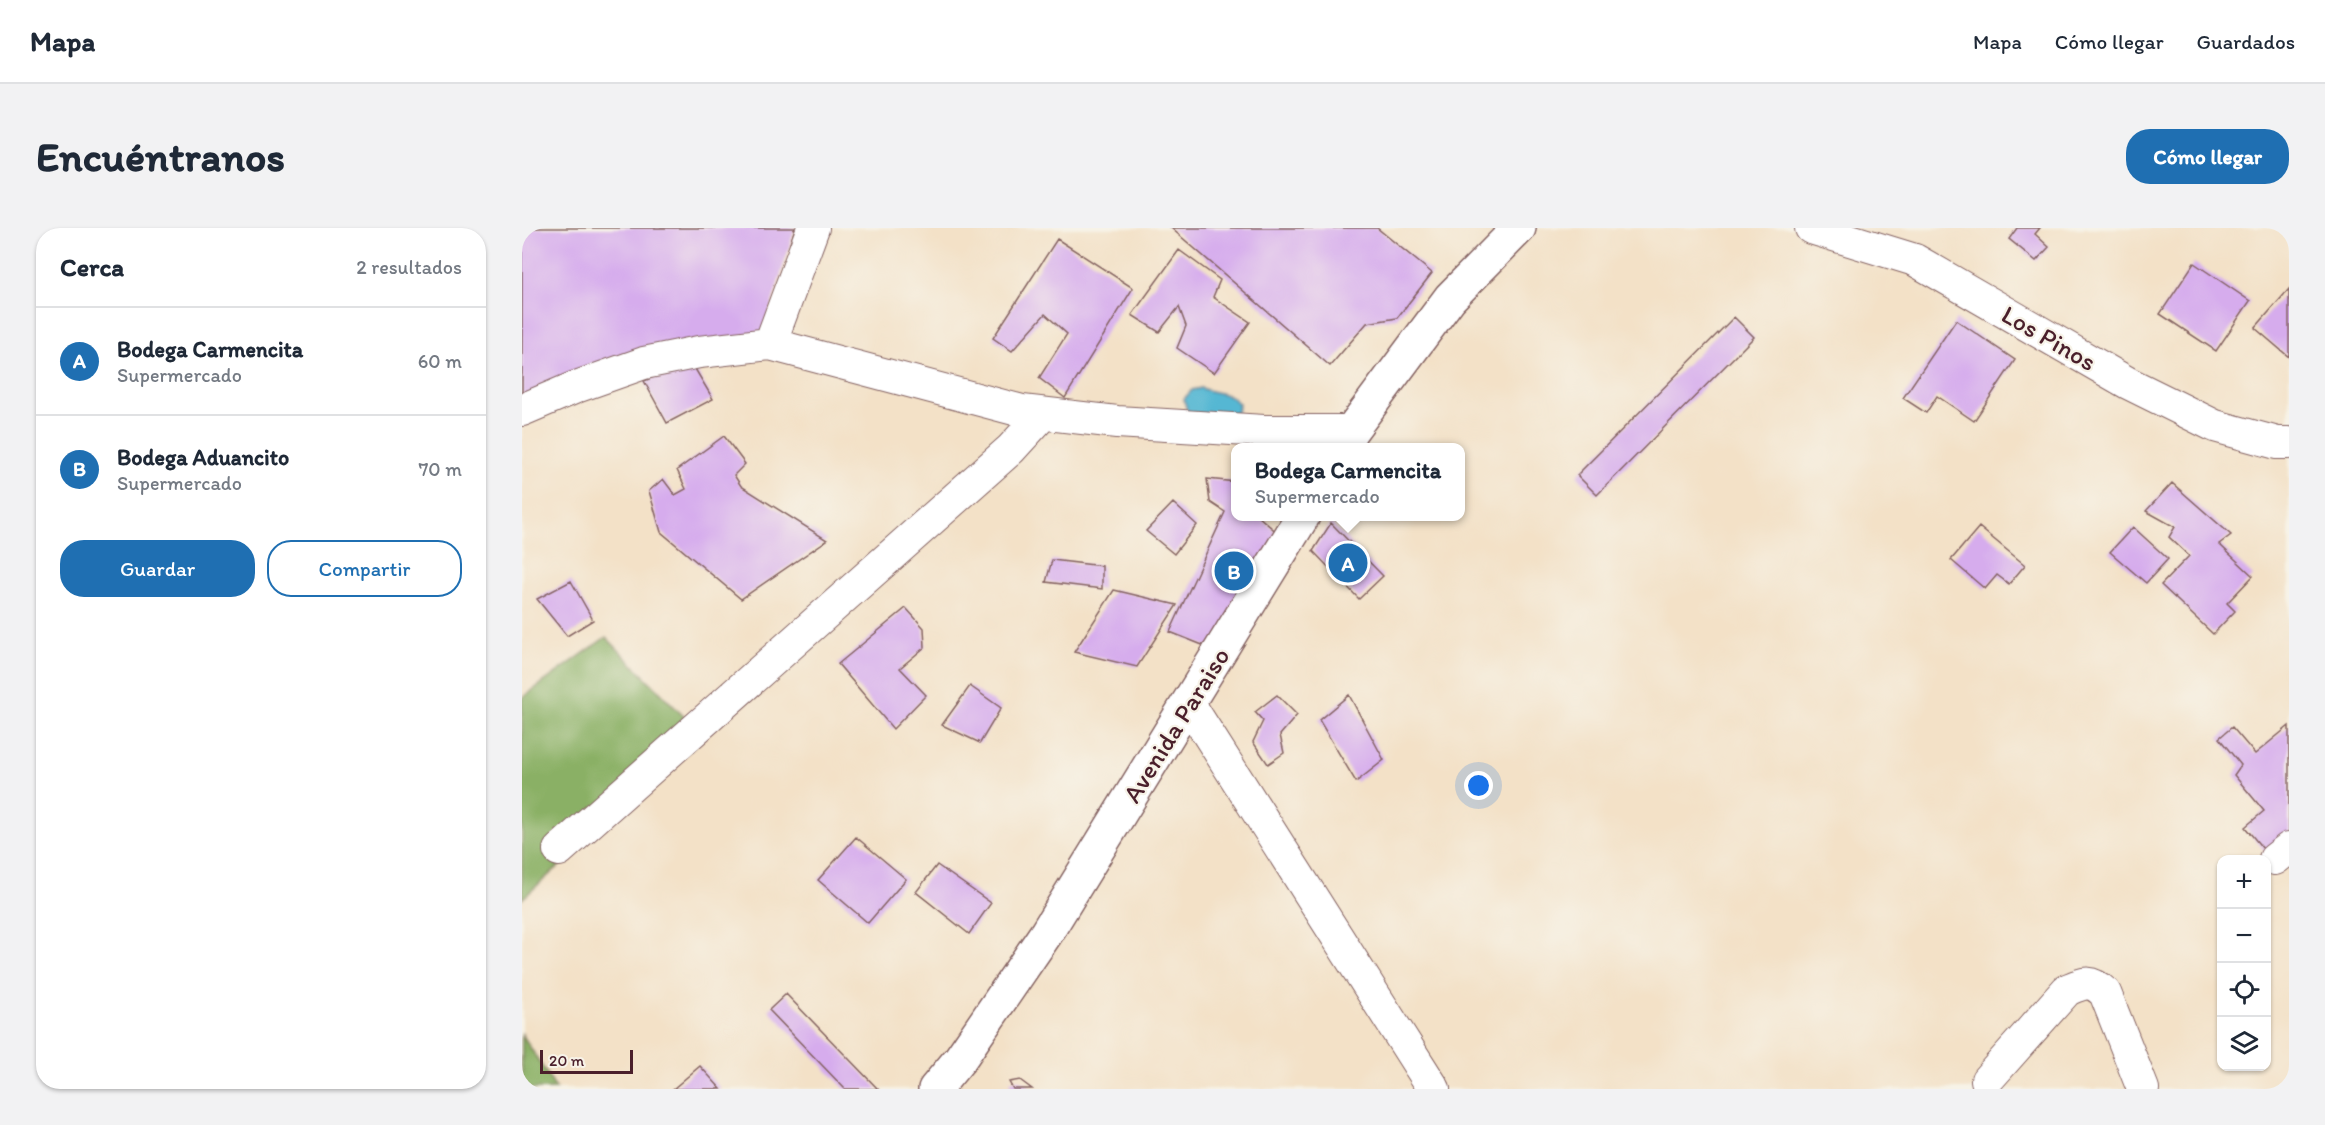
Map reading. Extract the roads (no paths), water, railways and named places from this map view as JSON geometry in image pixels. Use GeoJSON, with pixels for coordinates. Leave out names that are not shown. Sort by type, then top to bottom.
{"type":"FeatureCollection","features":[{"type":"Feature","properties":{"kind":"main road"},"geometry":{"type":"LineString","coordinates":[[1347,439],[1450,298],[1519,228]]}},
{"type":"Feature","properties":{"kind":"main road","name":"Avenida Paraiso"},"geometry":{"type":"LineString","coordinates":[[935,1089],[960,1059],[1047,932],[1300,521]]}},
{"type":"Feature","properties":{"kind":"street"},"geometry":{"type":"LineString","coordinates":[[770,344],[813,228]]}},
{"type":"Feature","properties":{"kind":"street","name":"Los Pinos"},"geometry":{"type":"LineString","coordinates":[[1811,228],[1915,260],[2128,383],[2215,426],[2277,443],[2289,443]]}},
{"type":"Feature","properties":{"kind":"street"},"geometry":{"type":"LineString","coordinates":[[522,410],[576,387],[644,363],[699,352],[770,344],[1022,411],[1117,422],[1264,431],[1347,439]]}},
{"type":"Feature","properties":{"kind":"street"},"geometry":{"type":"LineString","coordinates":[[559,850],[1011,449],[1043,414]]}},
{"type":"Feature","properties":{"kind":"street"},"geometry":{"type":"LineString","coordinates":[[1189,704],[1434,1089]]}},
{"type":"Feature","properties":{"kind":"street"},"geometry":{"type":"LineString","coordinates":[[1987,1080],[2067,990],[2084,983],[2096,984],[2105,993],[2143,1089]]}},
{"type":"Feature","properties":{"kind":"water"},"geometry":{"type":"Polygon","coordinates":[[[1201,388],[1230,396],[1239,404],[1236,414],[1188,415],[1184,399],[1192,390],[1201,388]]]}},
{"type":"Feature","properties":{"kind":"place","name":"Bodega Carmencita"},"geometry":{"type":"Point","coordinates":[1348,563]}},
{"type":"Feature","properties":{"kind":"place","name":"Bodega Aduancito"},"geometry":{"type":"Point","coordinates":[1234,571]}}]}
